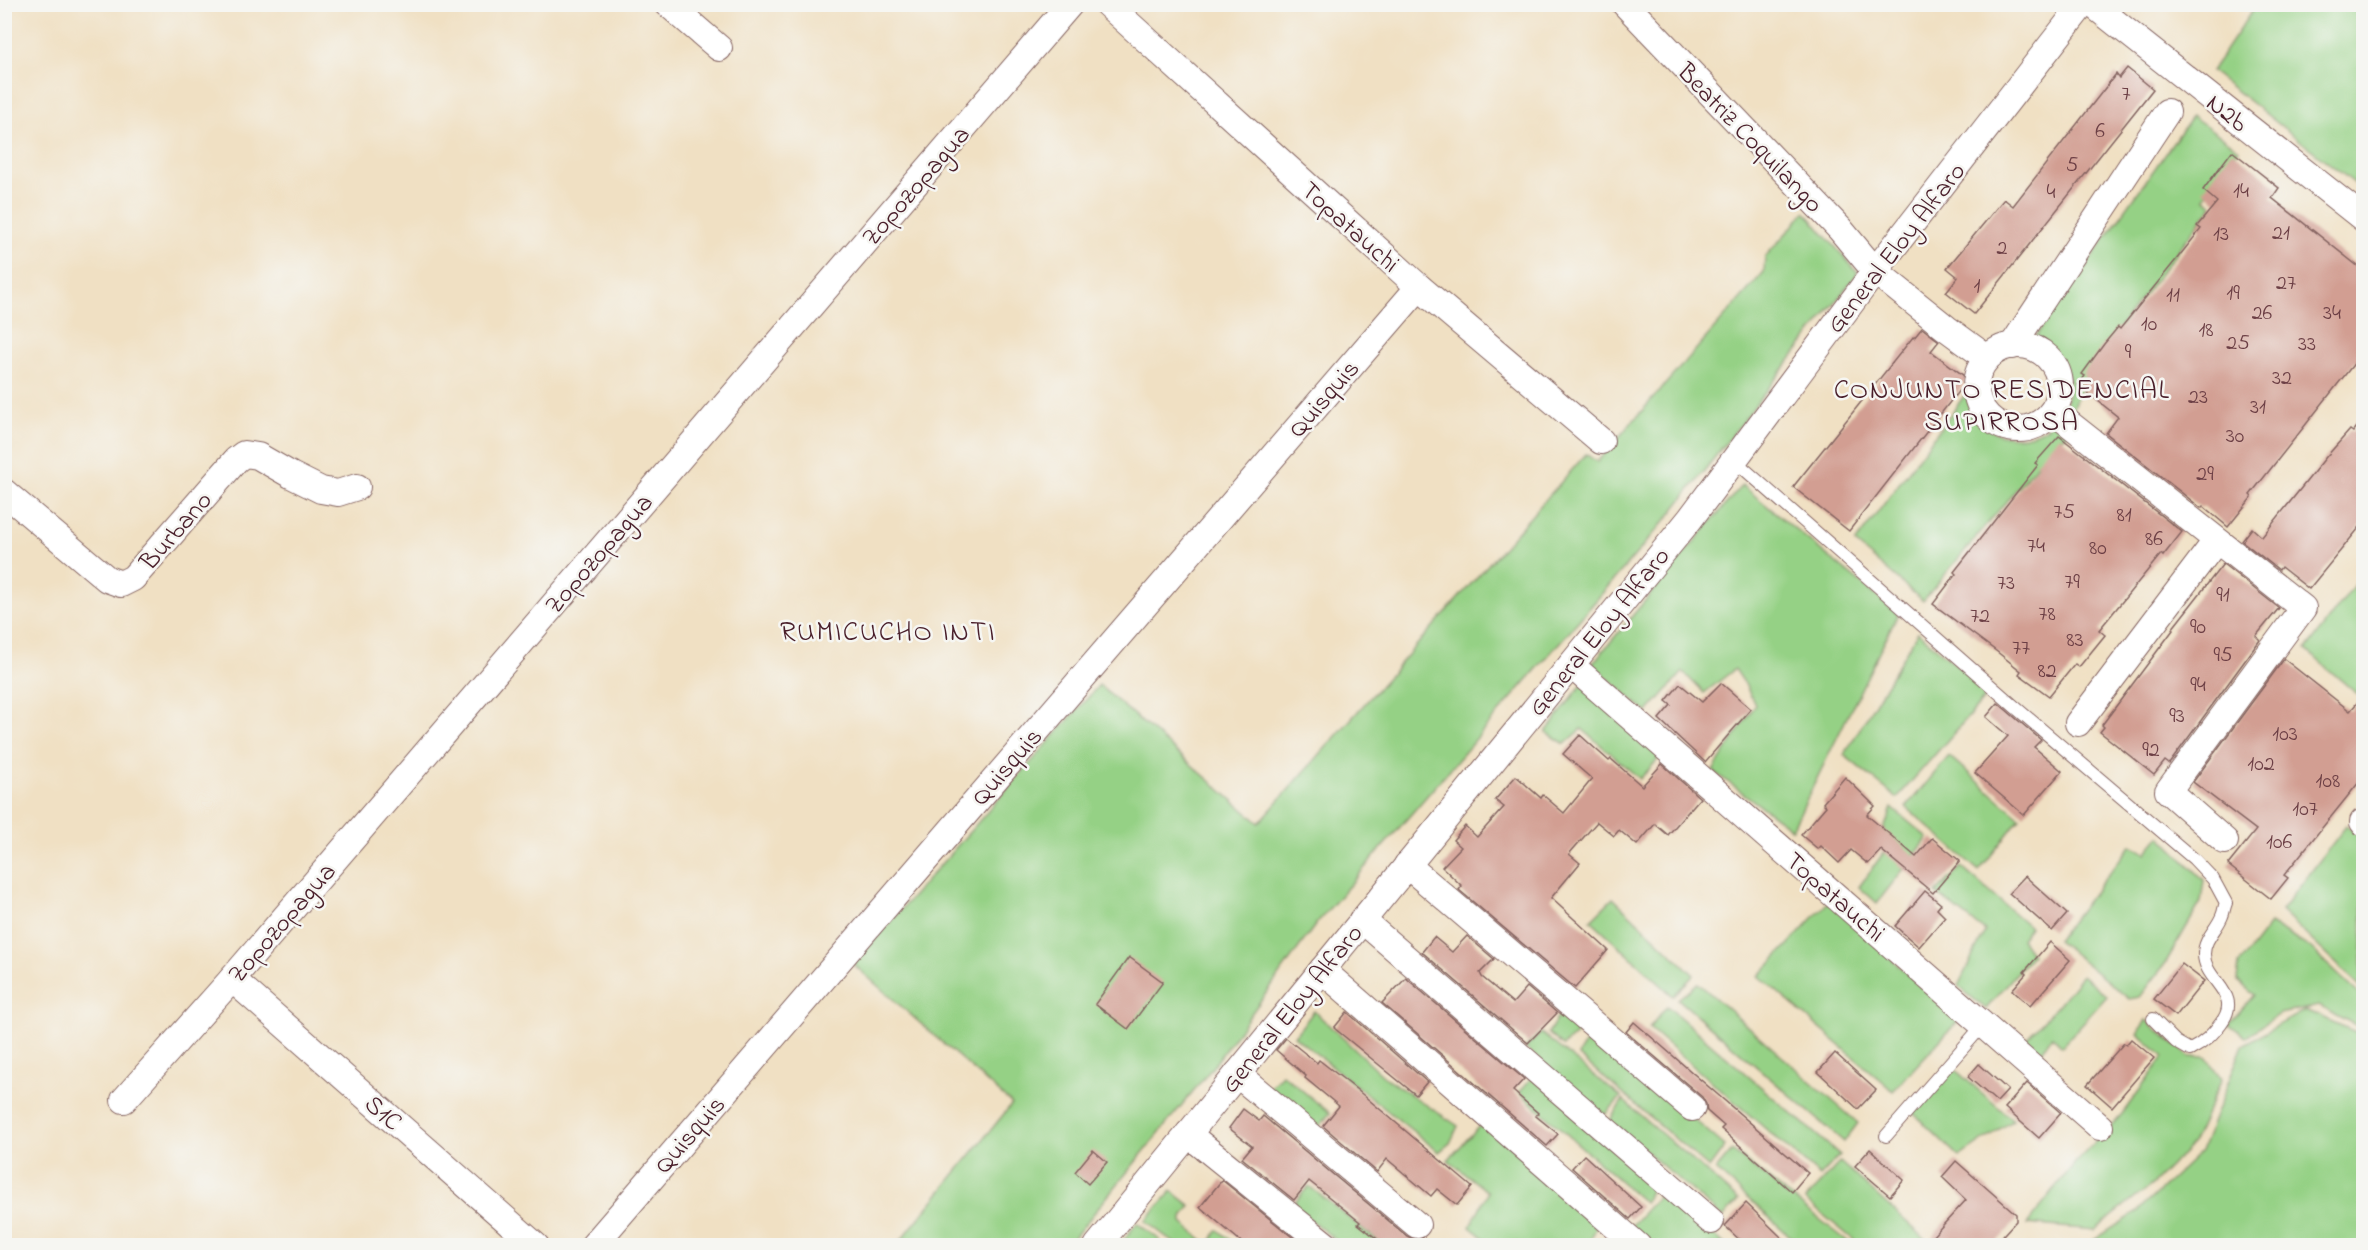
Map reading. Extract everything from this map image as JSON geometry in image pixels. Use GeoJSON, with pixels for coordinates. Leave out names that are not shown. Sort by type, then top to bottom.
{"type":"FeatureCollection","features":[{"type":"Feature","properties":{"kind":"street"},"geometry":{"type":"LineString","coordinates":[[668,4],[719,48]]}},
{"type":"Feature","properties":{"kind":"street","name":"Zopozopagua"},"geometry":{"type":"LineString","coordinates":[[124,1100],[232,979],[1071,4]]}},
{"type":"Feature","properties":{"kind":"street","name":"Topatauchi"},"geometry":{"type":"LineString","coordinates":[[1107,4],[1419,287],[1601,441]]}},
{"type":"Feature","properties":{"kind":"street","name":"Beatriz Coquilango"},"geometry":{"type":"LineString","coordinates":[[1625,4],[1840,229],[1875,271],[1987,358]]}},
{"type":"Feature","properties":{"kind":"street","name":"General Eloy Alfaro"},"geometry":{"type":"LineString","coordinates":[[1097,1245],[1690,519],[1875,271],[2084,4]]}},
{"type":"Feature","properties":{"kind":"street","name":"N2b"},"geometry":{"type":"LineString","coordinates":[[2092,4],[2364,219]]}},
{"type":"Feature","properties":{"kind":"street"},"geometry":{"type":"LineString","coordinates":[[2012,346],[2167,112]]}},
{"type":"Feature","properties":{"kind":"street","name":"Quisquis"},"geometry":{"type":"LineString","coordinates":[[593,1245],[1419,287]]}},
{"type":"Feature","properties":{"kind":"street"},"geometry":{"type":"LineString","coordinates":[[2012,346],[2025,346],[2039,351],[2057,372],[2060,385],[2053,411],[2043,422],[2024,429],[2003,427],[1991,420],[1982,410],[1977,397],[1976,383],[1979,370],[1987,358],[1998,350],[2012,346]]}},
{"type":"Feature","properties":{"kind":"street"},"geometry":{"type":"LineString","coordinates":[[2053,411],[2302,609],[2168,791],[2225,841]]}},
{"type":"Feature","properties":{"kind":"street","name":"Burbano"},"geometry":{"type":"LineString","coordinates":[[4,492],[107,579],[121,584],[133,578],[236,460],[244,454],[258,456],[321,490],[338,493],[357,487]]}},
{"type":"Feature","properties":{"kind":"street"},"geometry":{"type":"LineString","coordinates":[[2078,723],[2216,541]]}},
{"type":"Feature","properties":{"kind":"street","name":"Topatauchi"},"geometry":{"type":"LineString","coordinates":[[1571,665],[2100,1127]]}},
{"type":"Feature","properties":{"kind":"street"},"geometry":{"type":"LineString","coordinates":[[1407,865],[1692,1108]]}},
{"type":"Feature","properties":{"kind":"street"},"geometry":{"type":"LineString","coordinates":[[1362,920],[1712,1221]]}},
{"type":"Feature","properties":{"kind":"street"},"geometry":{"type":"LineString","coordinates":[[1322,970],[1638,1245]]}},
{"type":"Feature","properties":{"kind":"street","name":"S1C"},"geometry":{"type":"LineString","coordinates":[[232,979],[536,1245]]}},
{"type":"Feature","properties":{"kind":"street"},"geometry":{"type":"LineString","coordinates":[[1237,1074],[1417,1225]]}},
{"type":"Feature","properties":{"kind":"street"},"geometry":{"type":"LineString","coordinates":[[1188,1134],[1327,1245]]}},
{"type":"Feature","properties":{"kind":"lane"},"geometry":{"type":"LineString","coordinates":[[1734,460],[2015,707],[2194,859],[2213,879],[2226,903],[2222,917],[2204,952],[2206,967],[2226,995],[2230,1006],[2226,1017],[2212,1035],[2190,1050],[2176,1042],[2153,1019]]}},
{"type":"Feature","properties":{"kind":"lane"},"geometry":{"type":"LineString","coordinates":[[1886,1137],[1983,1025]]}},
{"type":"Feature","properties":{"kind":"green space"},"geometry":{"type":"Polygon","coordinates":[[[2256,5],[2363,5],[2363,190],[2211,71],[2256,5]]]}},
{"type":"Feature","properties":{"kind":"green space"},"geometry":{"type":"Polygon","coordinates":[[[2192,116],[2239,149],[2204,198],[2213,205],[2091,364],[2070,414],[2062,408],[2069,386],[2064,368],[2059,359],[2033,340],[2192,116]]]}},
{"type":"Feature","properties":{"kind":"green space"},"geometry":{"type":"Polygon","coordinates":[[[1805,212],[1858,273],[1669,516],[1316,924],[1212,1068],[1068,1245],[897,1245],[1012,1104],[853,964],[1099,685],[1259,823],[1586,454],[1597,462],[1764,272],[1765,257],[1805,212]]]}},
{"type":"Feature","properties":{"kind":"green space"},"geometry":{"type":"Polygon","coordinates":[[[1967,392],[1974,415],[1982,424],[2001,435],[2033,434],[2053,422],[2067,433],[2050,449],[1923,601],[1855,543],[1967,392]]]}},
{"type":"Feature","properties":{"kind":"green space"},"geometry":{"type":"Polygon","coordinates":[[[1742,485],[1898,614],[1792,829],[1713,771],[1755,705],[1735,669],[1704,693],[1683,672],[1647,713],[1592,664],[1742,485]]]}},
{"type":"Feature","properties":{"kind":"green space"},"geometry":{"type":"Polygon","coordinates":[[[2363,573],[2363,699],[2306,650],[2363,573]]]}},
{"type":"Feature","properties":{"kind":"green space"},"geometry":{"type":"Polygon","coordinates":[[[1918,632],[1989,693],[1897,798],[1844,755],[1918,632]]]}},
{"type":"Feature","properties":{"kind":"green space"},"geometry":{"type":"Polygon","coordinates":[[[1582,684],[1662,755],[1640,779],[1582,729],[1565,744],[1546,732],[1582,684]]]}},
{"type":"Feature","properties":{"kind":"green space"},"geometry":{"type":"Polygon","coordinates":[[[1949,756],[2020,818],[1979,871],[1906,807],[1949,756]]]}},
{"type":"Feature","properties":{"kind":"green space"},"geometry":{"type":"Polygon","coordinates":[[[1892,808],[1928,838],[1877,903],[1859,887],[1892,841],[1884,829],[1892,808]]]}},
{"type":"Feature","properties":{"kind":"green space"},"geometry":{"type":"Polygon","coordinates":[[[2346,826],[2363,838],[2362,988],[2281,911],[2346,826]]]}},
{"type":"Feature","properties":{"kind":"green space"},"geometry":{"type":"Polygon","coordinates":[[[2160,836],[2204,880],[2201,902],[2165,964],[2140,997],[2129,999],[2057,940],[2131,845],[2146,853],[2160,836]]]}},
{"type":"Feature","properties":{"kind":"green space"},"geometry":{"type":"Polygon","coordinates":[[[1961,867],[2030,927],[2021,939],[2032,955],[1986,1009],[1958,986],[1985,931],[1936,893],[1961,867]]]}},
{"type":"Feature","properties":{"kind":"green space"},"geometry":{"type":"Polygon","coordinates":[[[1613,898],[1694,975],[1673,996],[1591,920],[1613,898]]]}},
{"type":"Feature","properties":{"kind":"green space"},"geometry":{"type":"Polygon","coordinates":[[[1829,901],[1958,1021],[1893,1091],[1759,976],[1829,901]]]}},
{"type":"Feature","properties":{"kind":"green space"},"geometry":{"type":"Polygon","coordinates":[[[2270,924],[2309,947],[2363,998],[2363,1029],[2319,1006],[2279,1014],[2246,1037],[2229,1024],[2254,995],[2237,980],[2239,964],[2270,924]]]}},
{"type":"Feature","properties":{"kind":"green space"},"geometry":{"type":"Polygon","coordinates":[[[2082,975],[2107,996],[2062,1046],[2052,1036],[2042,1051],[2026,1039],[2082,975]]]}},
{"type":"Feature","properties":{"kind":"green space"},"geometry":{"type":"Polygon","coordinates":[[[1698,983],[1858,1123],[1844,1142],[1678,999],[1698,983]]]}},
{"type":"Feature","properties":{"kind":"green space"},"geometry":{"type":"Polygon","coordinates":[[[1667,1006],[1840,1155],[1820,1176],[1649,1028],[1667,1006]]]}},
{"type":"Feature","properties":{"kind":"green space"},"geometry":{"type":"Polygon","coordinates":[[[1564,1007],[1587,1024],[1563,1046],[1548,1033],[1564,1007]]]}},
{"type":"Feature","properties":{"kind":"green space"},"geometry":{"type":"Polygon","coordinates":[[[2305,1010],[2363,1035],[2363,1245],[2086,1245],[2136,1213],[2201,1151],[2243,1045],[2305,1010]]]}},
{"type":"Feature","properties":{"kind":"green space"},"geometry":{"type":"Polygon","coordinates":[[[1314,1011],[1383,1076],[1458,1126],[1450,1143],[1439,1152],[1294,1036],[1314,1011]]]}},
{"type":"Feature","properties":{"kind":"green space"},"geometry":{"type":"Polygon","coordinates":[[[2146,1020],[2190,1057],[2206,1057],[2222,1079],[2192,1144],[2153,1184],[2095,1230],[2027,1224],[2074,1164],[2122,1114],[2164,1057],[2138,1034],[2146,1020]]]}},
{"type":"Feature","properties":{"kind":"green space"},"geometry":{"type":"Polygon","coordinates":[[[1592,1032],[1725,1146],[1709,1168],[1578,1055],[1592,1032]]]}},
{"type":"Feature","properties":{"kind":"green space"},"geometry":{"type":"Polygon","coordinates":[[[1541,1033],[1621,1097],[1605,1115],[1525,1048],[1541,1033]]]}},
{"type":"Feature","properties":{"kind":"green space"},"geometry":{"type":"Polygon","coordinates":[[[1953,1068],[2013,1120],[1959,1157],[1913,1113],[1953,1068]]]}},
{"type":"Feature","properties":{"kind":"green space"},"geometry":{"type":"Polygon","coordinates":[[[1282,1074],[1330,1113],[1314,1132],[1268,1089],[1282,1074]]]}},
{"type":"Feature","properties":{"kind":"green space"},"geometry":{"type":"Polygon","coordinates":[[[1534,1075],[1655,1178],[1645,1203],[1519,1092],[1534,1075]]]}},
{"type":"Feature","properties":{"kind":"green space"},"geometry":{"type":"Polygon","coordinates":[[[1623,1100],[1738,1200],[1723,1218],[1610,1120],[1623,1100]]]}},
{"type":"Feature","properties":{"kind":"green space"},"geometry":{"type":"Polygon","coordinates":[[[1483,1122],[1599,1222],[1588,1245],[1493,1245],[1470,1227],[1488,1192],[1448,1160],[1483,1122]]]}},
{"type":"Feature","properties":{"kind":"green space"},"geometry":{"type":"Polygon","coordinates":[[[1732,1151],[1853,1245],[1800,1245],[1716,1170],[1732,1151]]]}},
{"type":"Feature","properties":{"kind":"green space"},"geometry":{"type":"Polygon","coordinates":[[[1840,1162],[1932,1245],[1860,1245],[1805,1200],[1840,1162]]]}},
{"type":"Feature","properties":{"kind":"green space"},"geometry":{"type":"Polygon","coordinates":[[[1309,1186],[1383,1245],[1342,1245],[1292,1205],[1309,1186]]]}},
{"type":"Feature","properties":{"kind":"green space"},"geometry":{"type":"Polygon","coordinates":[[[1665,1189],[1725,1245],[1656,1245],[1630,1227],[1665,1189]]]}},
{"type":"Feature","properties":{"kind":"green space"},"geometry":{"type":"Polygon","coordinates":[[[1172,1191],[1191,1206],[1182,1218],[1182,1223],[1204,1241],[1210,1242],[1218,1230],[1232,1241],[1228,1245],[1177,1245],[1145,1221],[1172,1191]]]}},
{"type":"Feature","properties":{"kind":"green space"},"geometry":{"type":"Polygon","coordinates":[[[1137,1223],[1160,1240],[1156,1245],[1120,1245],[1137,1223]]]}},
{"type":"Feature","properties":{"kind":"building"},"geometry":{"type":"Polygon","coordinates":[[[2127,68],[2153,89],[1974,314],[1946,292],[1958,277],[1947,268],[2004,199],[2013,206],[2116,74],[2119,78],[2127,68]]]}},
{"type":"Feature","properties":{"kind":"building"},"geometry":{"type":"Polygon","coordinates":[[[2232,151],[2279,188],[2272,198],[2364,271],[2364,367],[2356,361],[2250,495],[2252,497],[2228,527],[2106,433],[2118,417],[2078,385],[2085,376],[2082,374],[2104,344],[2118,327],[2120,329],[2201,229],[2197,226],[2217,202],[2203,190],[2232,151]]]}},
{"type":"Feature","properties":{"kind":"building"},"geometry":{"type":"Polygon","coordinates":[[[1922,328],[1939,341],[1931,351],[1968,379],[1849,531],[1793,487],[1922,328]]]}},
{"type":"Feature","properties":{"kind":"building"},"geometry":{"type":"Polygon","coordinates":[[[2364,418],[2364,522],[2309,589],[2281,567],[2279,570],[2242,541],[2252,528],[2262,537],[2326,457],[2350,430],[2353,432],[2364,418]]]}},
{"type":"Feature","properties":{"kind":"building"},"geometry":{"type":"Polygon","coordinates":[[[2059,436],[2182,532],[2163,556],[2161,554],[2099,630],[2105,635],[2079,667],[2075,664],[2049,696],[2019,674],[2021,671],[1996,651],[1933,604],[1956,574],[1954,572],[2038,465],[2035,463],[2059,436]]]}},
{"type":"Feature","properties":{"kind":"building"},"geometry":{"type":"Polygon","coordinates":[[[2223,564],[2279,608],[2256,636],[2260,640],[2169,764],[2165,761],[2154,775],[2100,732],[2104,727],[2102,725],[2223,564]]]}},
{"type":"Feature","properties":{"kind":"building"},"geometry":{"type":"Polygon","coordinates":[[[2284,659],[2350,711],[2364,695],[2364,776],[2284,875],[2288,878],[2271,899],[2228,865],[2256,830],[2193,782],[2284,659]]]}},
{"type":"Feature","properties":{"kind":"building"},"geometry":{"type":"Polygon","coordinates":[[[1721,683],[1751,709],[1705,762],[1659,719],[1671,705],[1666,701],[1680,684],[1702,702],[1721,683]]]}},
{"type":"Feature","properties":{"kind":"building"},"geometry":{"type":"Polygon","coordinates":[[[1998,703],[2041,740],[2034,747],[2062,771],[2024,815],[1975,773],[2008,736],[1986,717],[1998,703]]]}},
{"type":"Feature","properties":{"kind":"building"},"geometry":{"type":"Polygon","coordinates":[[[1580,735],[1642,786],[1662,764],[1700,798],[1668,835],[1655,824],[1637,845],[1619,830],[1614,836],[1597,822],[1569,854],[1580,863],[1551,898],[1608,950],[1575,988],[1459,890],[1462,886],[1442,867],[1461,847],[1453,840],[1465,826],[1477,837],[1504,807],[1495,800],[1516,776],[1541,798],[1543,795],[1564,813],[1592,779],[1563,754],[1580,735]]]}},
{"type":"Feature","properties":{"kind":"building"},"geometry":{"type":"Polygon","coordinates":[[[1845,777],[1875,806],[1867,815],[1916,857],[1932,838],[1960,861],[1933,893],[1881,850],[1868,864],[1851,850],[1839,863],[1821,846],[1818,849],[1801,835],[1826,806],[1823,803],[1845,777]]]}},
{"type":"Feature","properties":{"kind":"building"},"geometry":{"type":"Polygon","coordinates":[[[2025,876],[2067,914],[2052,931],[2009,893],[2025,876]]]}},
{"type":"Feature","properties":{"kind":"building"},"geometry":{"type":"Polygon","coordinates":[[[1925,891],[1941,904],[1937,909],[1945,917],[1919,947],[1895,926],[1925,891]]]}},
{"type":"Feature","properties":{"kind":"building"},"geometry":{"type":"Polygon","coordinates":[[[1467,936],[1494,959],[1480,973],[1482,977],[1513,1003],[1527,987],[1557,1013],[1528,1043],[1422,952],[1434,937],[1452,952],[1467,936]]]}},
{"type":"Feature","properties":{"kind":"building"},"geometry":{"type":"Polygon","coordinates":[[[2050,942],[2070,960],[2030,1006],[2012,990],[2050,942]]]}},
{"type":"Feature","properties":{"kind":"building"},"geometry":{"type":"Polygon","coordinates":[[[1129,957],[1163,982],[1128,1029],[1095,1004],[1129,957]]]}},
{"type":"Feature","properties":{"kind":"building"},"geometry":{"type":"Polygon","coordinates":[[[2182,964],[2204,981],[2176,1016],[2154,999],[2182,964]]]}},
{"type":"Feature","properties":{"kind":"building"},"geometry":{"type":"Polygon","coordinates":[[[1406,978],[1524,1079],[1513,1091],[1538,1113],[1536,1116],[1558,1134],[1547,1146],[1382,1003],[1406,978]]]}},
{"type":"Feature","properties":{"kind":"building"},"geometry":{"type":"Polygon","coordinates":[[[1347,1012],[1427,1082],[1416,1095],[1334,1028],[1347,1012]]]}},
{"type":"Feature","properties":{"kind":"building"},"geometry":{"type":"Polygon","coordinates":[[[1634,1022],[1808,1173],[1792,1192],[1721,1129],[1724,1126],[1707,1111],[1702,1097],[1626,1032],[1634,1022]]]}},
{"type":"Feature","properties":{"kind":"building"},"geometry":{"type":"Polygon","coordinates":[[[1286,1038],[1317,1063],[1319,1060],[1356,1089],[1472,1187],[1457,1205],[1437,1189],[1431,1196],[1387,1159],[1377,1172],[1323,1126],[1339,1106],[1276,1050],[1286,1038]]]}},
{"type":"Feature","properties":{"kind":"building"},"geometry":{"type":"Polygon","coordinates":[[[2131,1039],[2154,1058],[2112,1107],[2087,1085],[2124,1043],[2126,1045],[2131,1039]]]}},
{"type":"Feature","properties":{"kind":"building"},"geometry":{"type":"Polygon","coordinates":[[[1835,1053],[1876,1090],[1858,1109],[1818,1072],[1835,1053]]]}},
{"type":"Feature","properties":{"kind":"building"},"geometry":{"type":"Polygon","coordinates":[[[1979,1064],[2008,1090],[1997,1102],[1968,1077],[1979,1064]]]}},
{"type":"Feature","properties":{"kind":"building"},"geometry":{"type":"Polygon","coordinates":[[[2027,1083],[2061,1113],[2039,1138],[2005,1108],[2027,1083]]]}},
{"type":"Feature","properties":{"kind":"building"},"geometry":{"type":"Polygon","coordinates":[[[1243,1109],[1259,1121],[1263,1116],[1407,1236],[1415,1240],[1423,1238],[1432,1245],[1385,1245],[1309,1181],[1294,1200],[1242,1158],[1252,1146],[1229,1128],[1243,1109]]]}},
{"type":"Feature","properties":{"kind":"building"},"geometry":{"type":"Polygon","coordinates":[[[1870,1149],[1904,1180],[1890,1196],[1855,1166],[1870,1149]]]}},
{"type":"Feature","properties":{"kind":"building"},"geometry":{"type":"Polygon","coordinates":[[[1093,1150],[1107,1162],[1088,1184],[1075,1172],[1093,1150]]]}},
{"type":"Feature","properties":{"kind":"building"},"geometry":{"type":"Polygon","coordinates":[[[1584,1155],[1641,1207],[1630,1219],[1572,1168],[1584,1155]]]}},
{"type":"Feature","properties":{"kind":"building"},"geometry":{"type":"Polygon","coordinates":[[[1956,1161],[2016,1214],[2016,1221],[1994,1245],[1940,1245],[1932,1237],[1966,1200],[1942,1177],[1956,1161]]]}},
{"type":"Feature","properties":{"kind":"building"},"geometry":{"type":"Polygon","coordinates":[[[1222,1180],[1302,1245],[1245,1245],[1200,1207],[1222,1180]]]}},
{"type":"Feature","properties":{"kind":"building"},"geometry":{"type":"Polygon","coordinates":[[[1746,1203],[1790,1245],[1745,1245],[1725,1226],[1746,1203]]]}},
{"type":"Feature","properties":{"kind":"district","name":"CONJUNTO RESIDENCIAL SUPIRROSA"},"geometry":{"type":"Point","coordinates":[2002,404]}},
{"type":"Feature","properties":{"kind":"district","name":"RUMICUCHO INTI"},"geometry":{"type":"Point","coordinates":[888,630]}}]}
